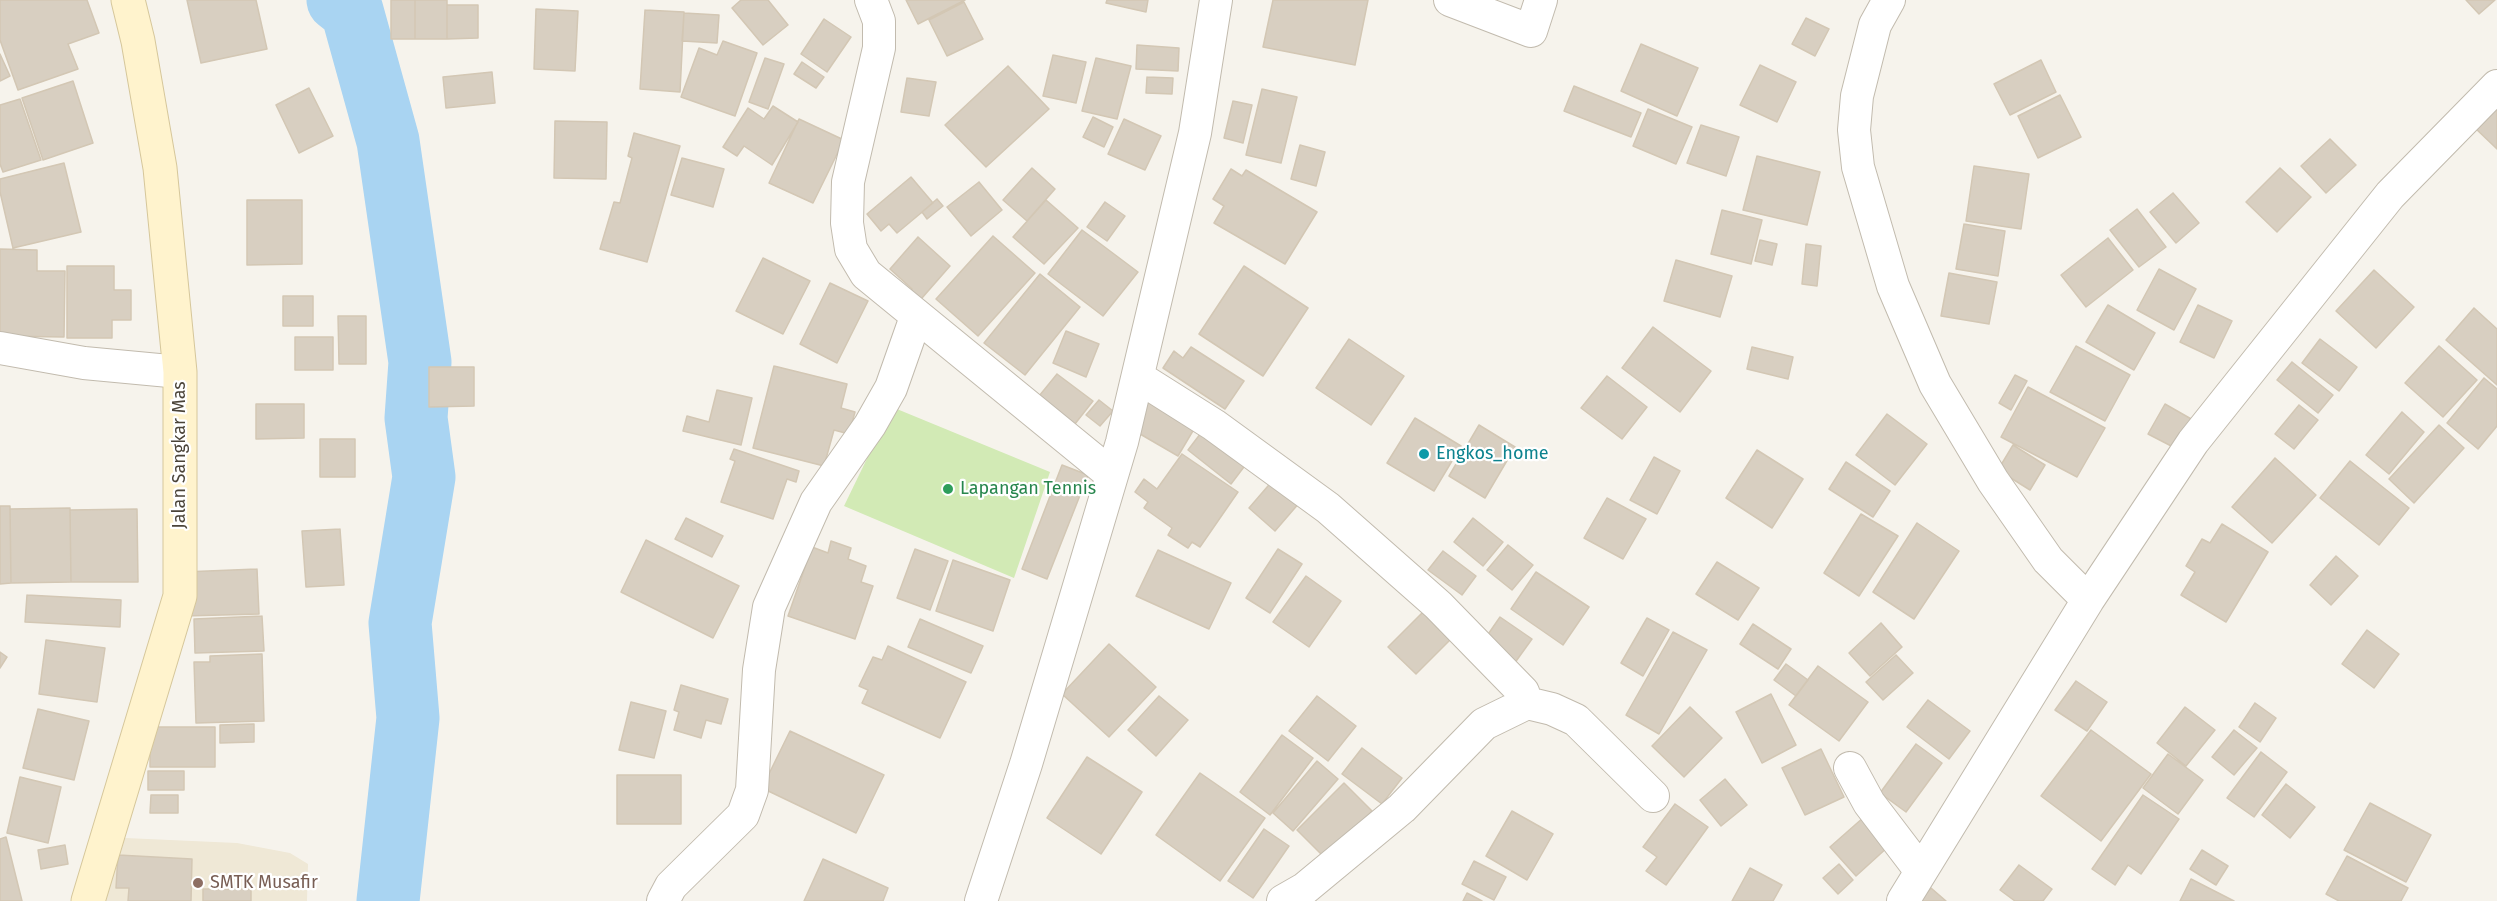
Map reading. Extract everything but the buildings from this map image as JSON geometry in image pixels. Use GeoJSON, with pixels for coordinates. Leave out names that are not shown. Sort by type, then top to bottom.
{"type":"FeatureCollection","features":[{"type":"Feature","properties":{"kind":"street","name":"Jalan Sangkar Mas"},"geometry":{"type":"LineString","coordinates":[[88,901],[180,596],[180,372],[160,168],[138,41],[128,0]]}},
{"type":"Feature","properties":{"kind":"street"},"geometry":{"type":"LineString","coordinates":[[871,0],[879,21],[879,48],[848,182],[847,223],[851,249],[866,274],[1112,475]]}},
{"type":"Feature","properties":{"kind":"street"},"geometry":{"type":"LineString","coordinates":[[981,901],[1026,764],[1112,475],[1195,133],[1216,0]]}},
{"type":"Feature","properties":{"kind":"street"},"geometry":{"type":"LineString","coordinates":[[1450,0],[1532,31],[1541,0]]}},
{"type":"Feature","properties":{"kind":"street"},"geometry":{"type":"LineString","coordinates":[[1889,0],[1875,25],[1857,96],[1854,130],[1858,167],[1893,286],[1935,384],[1993,481],[2048,560],[2088,600]]}},
{"type":"Feature","properties":{"kind":"street"},"geometry":{"type":"LineString","coordinates":[[1903,901],[2088,600],[2193,442],[2390,195],[2497,86]]}},
{"type":"Feature","properties":{"kind":"street"},"geometry":{"type":"LineString","coordinates":[[663,901],[671,886],[743,815],[752,790],[759,670],[769,608],[816,502],[870,425],[891,388],[916,317]]}},
{"type":"Feature","properties":{"kind":"street"},"geometry":{"type":"LineString","coordinates":[[0,348],[84,363],[180,372]]}},
{"type":"Feature","properties":{"kind":"street"},"geometry":{"type":"LineString","coordinates":[[1137,377],[1214,425],[1328,508],[1438,605],[1523,692],[1527,703]]}},
{"type":"Feature","properties":{"kind":"street"},"geometry":{"type":"LineString","coordinates":[[1283,901],[1304,889],[1402,808],[1484,724],[1527,703],[1552,709],[1576,720],[1653,796]]}},
{"type":"Feature","properties":{"kind":"street"},"geometry":{"type":"LineString","coordinates":[[1850,768],[1869,802],[1920,870]]}},
{"type":"Feature","properties":{"kind":"shaded area","name":"SMTK Musafir"},"geometry":{"type":"Polygon","coordinates":[[[103,837],[237,843],[290,853],[308,864],[307,901],[81,901],[103,837]]]}},
{"type":"Feature","properties":{"kind":"green space","name":"Lapangan Tennis"},"geometry":{"type":"Polygon","coordinates":[[[892,407],[1050,472],[1014,578],[844,506],[892,407]]]}},
{"type":"Feature","properties":{"kind":"waterway"},"geometry":{"type":"LineString","coordinates":[[338,0],[352,11],[388,141],[420,362],[416,418],[424,477],[400,623],[408,718],[388,901]]}},
{"type":"Feature","properties":{"kind":"place","name":"Engkos_home"},"geometry":{"type":"Point","coordinates":[1424,454]}},
{"type":"Feature","properties":{"kind":"place","name":"Lapangan Tennis"},"geometry":{"type":"Point","coordinates":[948,489]}},
{"type":"Feature","properties":{"kind":"place","name":"SMTK Musafir"},"geometry":{"type":"Point","coordinates":[198,883]}}]}
